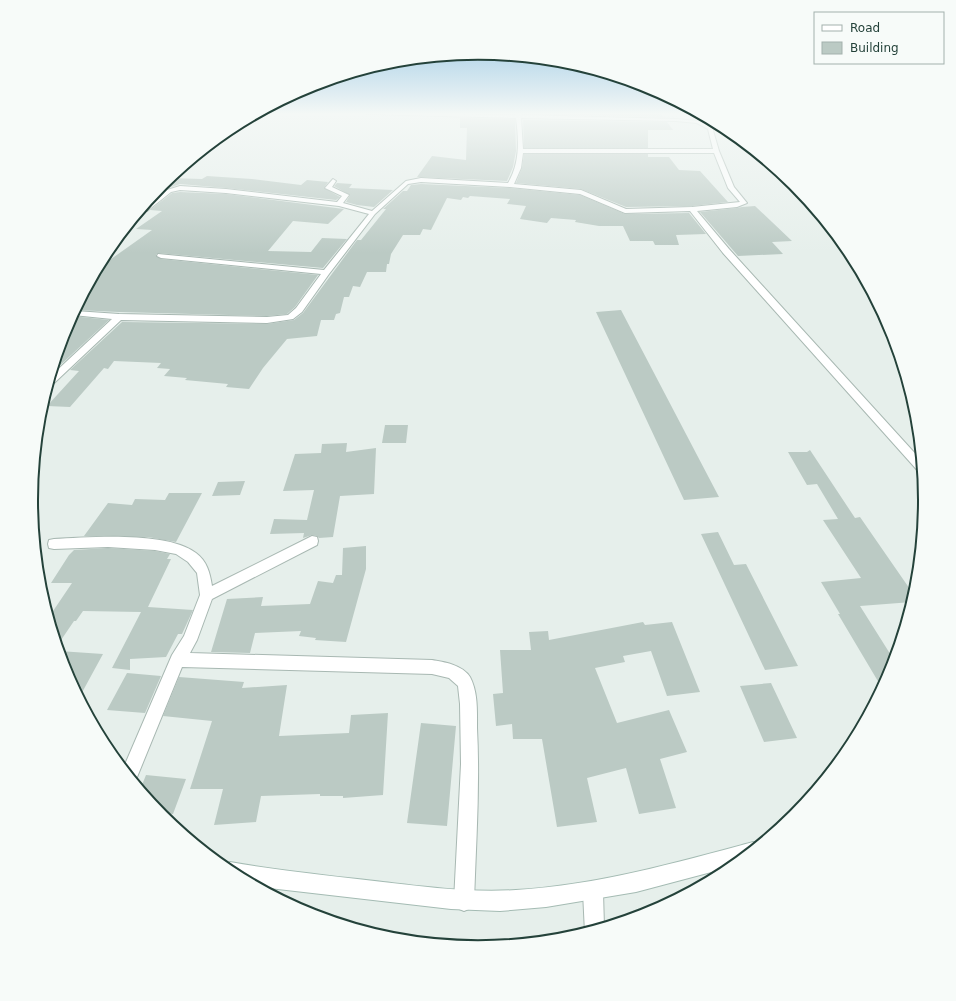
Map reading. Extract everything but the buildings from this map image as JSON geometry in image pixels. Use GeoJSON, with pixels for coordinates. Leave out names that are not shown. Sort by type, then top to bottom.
{"type":"FeatureCollection","features":[{"type":"Feature","properties":{"kind":"street"},"geometry":{"type":"LineString","coordinates":[[510,185],[517,174],[519,160]]}},
{"type":"Feature","properties":{"kind":"street"},"geometry":{"type":"LineString","coordinates":[[80,313],[119,317],[267,320],[290,317],[299,310],[326,272],[373,213],[402,186],[415,180],[510,185],[581,192],[625,211],[692,209],[743,204],[731,188],[720,160]]}},
{"type":"Feature","properties":{"kind":"street"},"geometry":{"type":"LineString","coordinates":[[333,180],[328,188],[346,195],[339,204]]}},
{"type":"Feature","properties":{"kind":"street"},"geometry":{"type":"LineString","coordinates":[[153,204],[169,191],[176,188],[339,204],[373,213]]}},
{"type":"Feature","properties":{"kind":"street"},"geometry":{"type":"LineString","coordinates":[[692,209],[726,251],[916,461]]}},
{"type":"Feature","properties":{"kind":"street"},"geometry":{"type":"LineString","coordinates":[[161,256],[326,272]]}},
{"type":"Feature","properties":{"kind":"street"},"geometry":{"type":"LineString","coordinates":[[57,374],[119,317]]}},
{"type":"Feature","properties":{"kind":"street"},"geometry":{"type":"LineString","coordinates":[[207,595],[312,541]]}},
{"type":"Feature","properties":{"kind":"street"},"geometry":{"type":"LineString","coordinates":[[54,544],[108,542],[155,545],[178,549],[194,558],[203,571],[207,595],[190,640],[178,660],[131,771]]}},
{"type":"Feature","properties":{"kind":"street"},"geometry":{"type":"LineString","coordinates":[[178,660],[432,667],[456,674],[463,681],[467,692],[470,740],[464,901]]}},
{"type":"Feature","properties":{"kind":"street"},"geometry":{"type":"LineString","coordinates":[[246,874],[338,887],[464,901],[516,900],[593,892],[650,879],[739,854]]}},
{"type":"Feature","properties":{"kind":"street"},"geometry":{"type":"LineString","coordinates":[[593,892],[594,925]]}}]}
